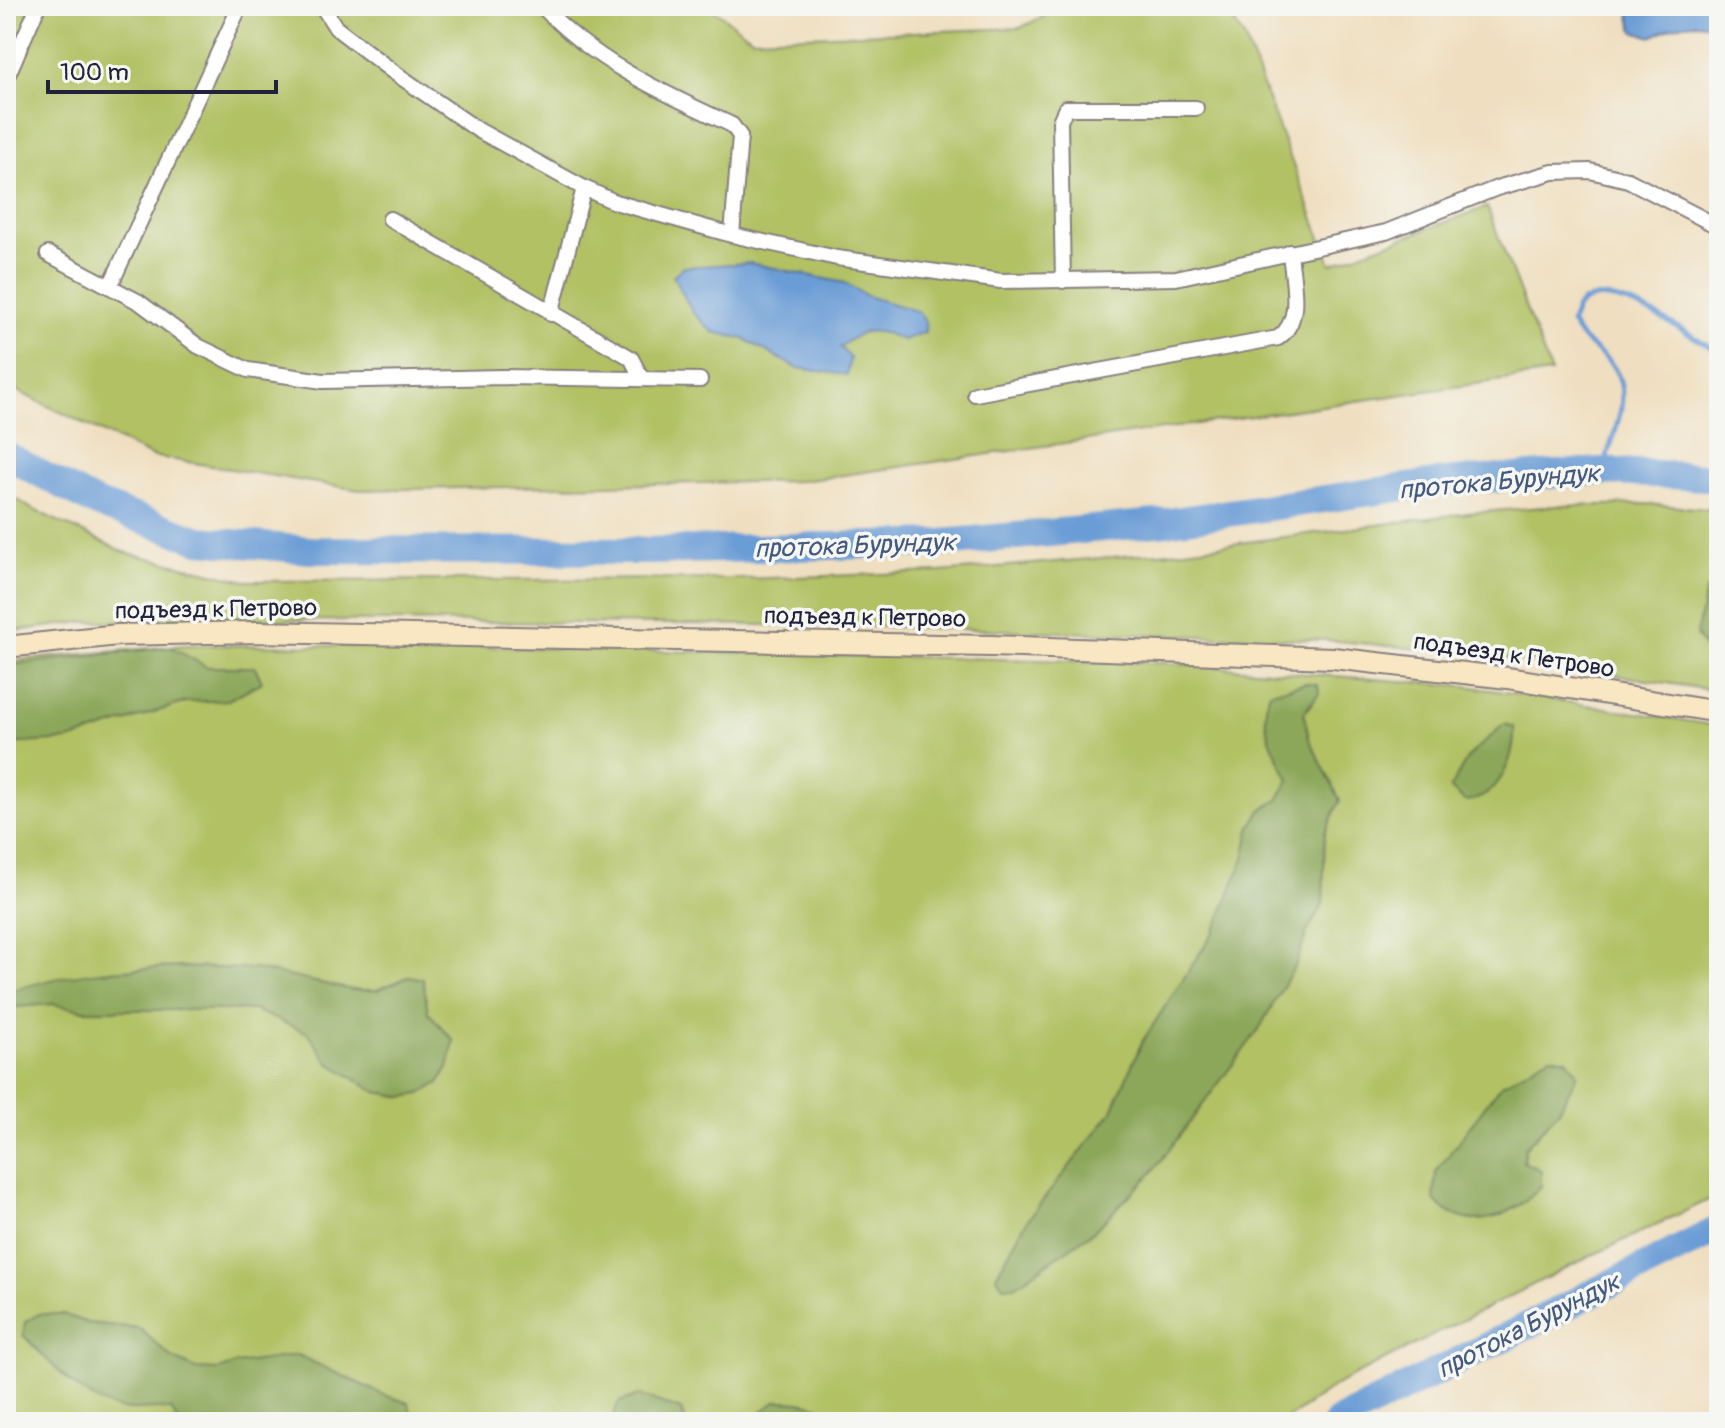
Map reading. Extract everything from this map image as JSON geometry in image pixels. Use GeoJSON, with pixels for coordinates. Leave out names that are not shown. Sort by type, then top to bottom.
{"type":"FeatureCollection","features":[{"type":"Feature","properties":{"kind":"street"},"geometry":{"type":"LineString","coordinates":[[6,79],[38,6]]}},
{"type":"Feature","properties":{"kind":"street"},"geometry":{"type":"LineString","coordinates":[[110,286],[240,6]]}},
{"type":"Feature","properties":{"kind":"street"},"geometry":{"type":"LineString","coordinates":[[322,6],[336,28],[392,71],[478,130],[584,188],[615,202],[732,235],[867,263],[1001,281],[1176,278],[1386,232],[1497,188],[1553,172],[1590,171],[1628,180],[1719,227]]}},
{"type":"Feature","properties":{"kind":"street"},"geometry":{"type":"LineString","coordinates":[[542,6],[566,31],[642,83],[732,125],[740,136],[732,235]]}},
{"type":"Feature","properties":{"kind":"street"},"geometry":{"type":"LineString","coordinates":[[1063,281],[1060,121],[1066,108],[1196,108]]}},
{"type":"Feature","properties":{"kind":"street"},"geometry":{"type":"LineString","coordinates":[[551,314],[584,188]]}},
{"type":"Feature","properties":{"kind":"street"},"geometry":{"type":"LineString","coordinates":[[390,219],[631,358],[642,379]]}},
{"type":"Feature","properties":{"kind":"street"},"geometry":{"type":"LineString","coordinates":[[975,394],[1278,338],[1290,330],[1294,316],[1290,252]]}},
{"type":"Feature","properties":{"kind":"street"},"geometry":{"type":"LineString","coordinates":[[48,254],[139,302],[198,346],[248,370],[323,381],[502,377],[700,380]]}},
{"type":"Feature","properties":{"kind":"street","name":"подъезд к Петрово"},"geometry":{"type":"LineString","coordinates":[[6,647],[118,635],[256,632],[1219,653],[1428,668],[1719,712]]}},
{"type":"Feature","properties":{"kind":"green space"},"geometry":{"type":"Polygon","coordinates":[[[6,6],[709,6],[752,38],[1020,28],[1065,6],[1223,6],[1244,37],[1331,264],[1487,207],[1551,373],[802,481],[360,490],[151,456],[17,391],[6,378],[6,6]]]}},
{"type":"Feature","properties":{"kind":"green space"},"geometry":{"type":"Polygon","coordinates":[[[6,492],[32,509],[124,552],[246,581],[740,579],[940,572],[1170,552],[1468,513],[1556,506],[1646,504],[1719,510],[1719,691],[1485,655],[1327,640],[864,626],[183,619],[83,622],[6,632],[6,492]]]}},
{"type":"Feature","properties":{"kind":"green space"},"geometry":{"type":"Polygon","coordinates":[[[1719,586],[1719,657],[1706,650],[1696,635],[1706,590],[1719,586]]]}},
{"type":"Feature","properties":{"kind":"green space"},"geometry":{"type":"Polygon","coordinates":[[[186,645],[496,647],[1164,663],[1466,686],[1719,726],[1719,1195],[1572,1265],[1339,1383],[1282,1422],[6,1422],[6,661],[186,645]]]}},
{"type":"Feature","properties":{"kind":"green space"},"geometry":{"type":"Polygon","coordinates":[[[171,647],[207,667],[255,667],[262,682],[228,700],[186,702],[69,740],[6,744],[6,665],[171,647]]]}},
{"type":"Feature","properties":{"kind":"green space"},"geometry":{"type":"Polygon","coordinates":[[[1306,683],[1318,685],[1319,693],[1304,713],[1309,739],[1340,800],[1325,833],[1323,904],[1307,932],[1296,964],[1259,1029],[1151,1174],[1094,1231],[1015,1286],[1003,1286],[996,1276],[1026,1222],[1111,1113],[1142,1042],[1215,930],[1244,858],[1251,826],[1262,809],[1278,800],[1289,780],[1269,737],[1266,716],[1270,692],[1306,683]]]}},
{"type":"Feature","properties":{"kind":"green space"},"geometry":{"type":"Polygon","coordinates":[[[1504,724],[1514,727],[1508,764],[1486,794],[1464,801],[1450,788],[1468,757],[1504,724]]]}},
{"type":"Feature","properties":{"kind":"green space"},"geometry":{"type":"Polygon","coordinates":[[[180,967],[256,969],[352,990],[377,990],[410,976],[423,979],[428,1012],[454,1041],[448,1068],[439,1083],[420,1094],[403,1097],[377,1092],[329,1063],[308,1033],[254,1010],[83,1010],[53,1004],[6,1008],[6,993],[49,980],[114,971],[180,967]]]}},
{"type":"Feature","properties":{"kind":"green space"},"geometry":{"type":"Polygon","coordinates":[[[1550,1056],[1567,1059],[1578,1073],[1558,1112],[1525,1148],[1523,1162],[1541,1170],[1541,1187],[1516,1207],[1489,1219],[1461,1218],[1447,1211],[1434,1200],[1436,1172],[1500,1086],[1550,1056]]]}},
{"type":"Feature","properties":{"kind":"green space"},"geometry":{"type":"Polygon","coordinates":[[[39,1314],[63,1314],[88,1323],[139,1328],[172,1358],[196,1369],[218,1370],[236,1364],[298,1355],[384,1395],[409,1403],[412,1422],[178,1422],[171,1410],[128,1410],[107,1405],[68,1380],[23,1335],[25,1322],[39,1314]]]}},
{"type":"Feature","properties":{"kind":"green space"},"geometry":{"type":"Polygon","coordinates":[[[640,1395],[681,1410],[686,1422],[611,1422],[619,1402],[640,1395]]]}},
{"type":"Feature","properties":{"kind":"green space"},"geometry":{"type":"Polygon","coordinates":[[[777,1401],[812,1404],[842,1422],[753,1422],[755,1416],[777,1401]]]}},
{"type":"Feature","properties":{"kind":"water"},"geometry":{"type":"Polygon","coordinates":[[[1632,6],[1719,6],[1719,27],[1684,24],[1651,37],[1634,31],[1628,10],[1632,6]]]}},
{"type":"Feature","properties":{"kind":"water"},"geometry":{"type":"Polygon","coordinates":[[[750,263],[845,283],[867,296],[917,311],[925,321],[925,332],[903,340],[877,332],[857,336],[840,347],[850,358],[847,375],[797,368],[744,339],[713,332],[693,313],[673,276],[683,267],[750,263]]]}},
{"type":"Feature","properties":{"kind":"waterway"},"geometry":{"type":"LineString","coordinates":[[1602,471],[1620,416],[1621,388],[1618,375],[1610,363],[1584,340],[1571,323],[1578,306],[1591,298],[1628,303],[1719,352]]}},
{"type":"Feature","properties":{"kind":"waterway","name":"протока Бурундук"},"geometry":{"type":"LineString","coordinates":[[6,455],[95,503],[199,540],[310,550],[647,551],[942,543],[1167,522],[1441,482],[1602,471],[1719,478]]}},
{"type":"Feature","properties":{"kind":"waterway","name":"протока Бурундук"},"geometry":{"type":"LineString","coordinates":[[1337,1422],[1719,1229]]}}]}
